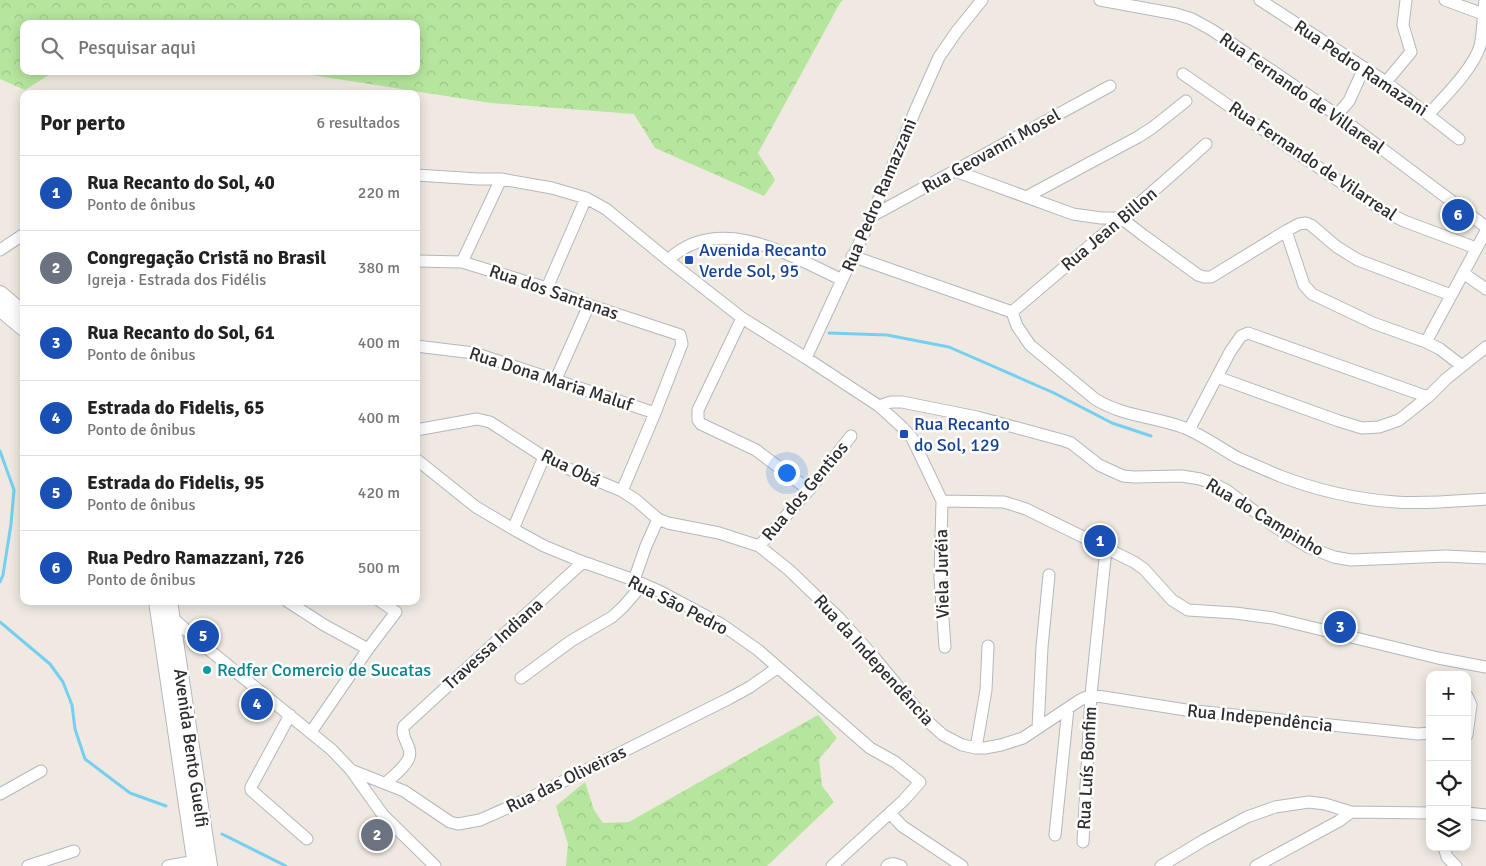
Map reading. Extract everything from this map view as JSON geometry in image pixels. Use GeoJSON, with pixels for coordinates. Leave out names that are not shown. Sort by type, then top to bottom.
{"type":"FeatureCollection","features":[{"type":"Feature","properties":{"kind":"main road"},"geometry":{"type":"LineString","coordinates":[[0,294],[20,311]]}},
{"type":"Feature","properties":{"kind":"main road"},"geometry":{"type":"LineString","coordinates":[[0,308],[20,325]]}},
{"type":"Feature","properties":{"kind":"main road","name":"Avenida Bento Guelfi"},"geometry":{"type":"LineString","coordinates":[[159,605],[167,618]]}},
{"type":"Feature","properties":{"kind":"main road","name":"Avenida Bento Guelfi"},"geometry":{"type":"LineString","coordinates":[[169,605],[167,618],[197,829],[200,864]]}},
{"type":"Feature","properties":{"kind":"street","name":"Rua Pedro Ramazzani"},"geometry":{"type":"LineString","coordinates":[[668,260],[675,253],[688,246],[715,238],[737,238],[779,250],[842,280],[872,216],[915,110],[939,57],[982,0]]}},
{"type":"Feature","properties":{"kind":"street","name":"Rua Fernando de Villareal"},"geometry":{"type":"LineString","coordinates":[[1100,0],[1120,1],[1176,14],[1212,30],[1337,115],[1486,227]]}},
{"type":"Feature","properties":{"kind":"street","name":"Rua Pedro Ramazani"},"geometry":{"type":"LineString","coordinates":[[1260,0],[1386,82],[1459,139]]}},
{"type":"Feature","properties":{"kind":"street"},"geometry":{"type":"LineString","coordinates":[[1386,82],[1411,52],[1403,25],[1406,0]]}},
{"type":"Feature","properties":{"kind":"street"},"geometry":{"type":"LineString","coordinates":[[1445,0],[1483,14]]}},
{"type":"Feature","properties":{"kind":"street"},"geometry":{"type":"LineString","coordinates":[[1429,114],[1467,70],[1483,46],[1485,0]]}},
{"type":"Feature","properties":{"kind":"street"},"geometry":{"type":"LineString","coordinates":[[1337,115],[1350,101],[1364,68]]}},
{"type":"Feature","properties":{"kind":"street","name":"Rua Fernando de Vilarreal"},"geometry":{"type":"LineString","coordinates":[[1184,74],[1384,211],[1404,221],[1476,248]]}},
{"type":"Feature","properties":{"kind":"street","name":"Rua Geovanni Mosel"},"geometry":{"type":"LineString","coordinates":[[872,216],[1110,86]]}},
{"type":"Feature","properties":{"kind":"street"},"geometry":{"type":"LineString","coordinates":[[1026,197],[1138,137],[1186,101]]}},
{"type":"Feature","properties":{"kind":"street","name":"Rua Jean Billon"},"geometry":{"type":"LineString","coordinates":[[1012,312],[1152,193],[1206,144]]}},
{"type":"Feature","properties":{"kind":"street"},"geometry":{"type":"LineString","coordinates":[[955,171],[1073,214],[1101,218],[1121,218],[1198,275],[1208,278],[1286,231],[1299,224],[1306,223],[1337,247],[1358,260],[1451,295]]}},
{"type":"Feature","properties":{"kind":"street"},"geometry":{"type":"LineString","coordinates":[[420,175],[501,179],[552,188],[586,198],[606,209],[742,318],[879,406],[912,438],[942,501],[1004,502],[1026,509],[1134,562],[1144,569],[1172,600],[1188,610],[1274,618],[1466,670],[1486,667]]}},
{"type":"Feature","properties":{"kind":"street"},"geometry":{"type":"LineString","coordinates":[[462,262],[501,179]]}},
{"type":"Feature","properties":{"kind":"street"},"geometry":{"type":"LineString","coordinates":[[548,288],[586,198]]}},
{"type":"Feature","properties":{"kind":"street"},"geometry":{"type":"LineString","coordinates":[[1286,231],[1304,285],[1312,294],[1373,323],[1426,342],[1440,349],[1462,366]]}},
{"type":"Feature","properties":{"kind":"street"},"geometry":{"type":"LineString","coordinates":[[1426,342],[1486,231]]}},
{"type":"Feature","properties":{"kind":"street"},"geometry":{"type":"LineString","coordinates":[[0,250],[20,237]]}},
{"type":"Feature","properties":{"kind":"street"},"geometry":{"type":"LineString","coordinates":[[852,256],[1012,312],[1017,326],[1030,345],[1095,399],[1120,412],[1172,423],[1190,430],[1238,458],[1282,476],[1318,488],[1358,498],[1396,502],[1486,499]]}},
{"type":"Feature","properties":{"kind":"street","name":"Rua dos Santanas"},"geometry":{"type":"LineString","coordinates":[[420,261],[462,262],[548,288],[589,305],[677,333],[681,338],[682,344],[655,413]]}},
{"type":"Feature","properties":{"kind":"street"},"geometry":{"type":"LineString","coordinates":[[1463,273],[1486,289]]}},
{"type":"Feature","properties":{"kind":"street"},"geometry":{"type":"LineString","coordinates":[[806,358],[842,280]]}},
{"type":"Feature","properties":{"kind":"street"},"geometry":{"type":"LineString","coordinates":[[556,379],[589,305]]}},
{"type":"Feature","properties":{"kind":"street"},"geometry":{"type":"LineString","coordinates":[[742,318],[698,410],[698,420],[700,424],[756,450],[809,490]]}},
{"type":"Feature","properties":{"kind":"street"},"geometry":{"type":"LineString","coordinates":[[1190,430],[1240,336],[1248,333],[1428,397]]}},
{"type":"Feature","properties":{"kind":"street","name":"Rua Dona Maria Maluf"},"geometry":{"type":"LineString","coordinates":[[420,346],[474,352],[655,413]]}},
{"type":"Feature","properties":{"kind":"street"},"geometry":{"type":"LineString","coordinates":[[1217,377],[1339,421],[1362,428],[1379,427],[1399,420],[1486,347]]}},
{"type":"Feature","properties":{"kind":"street","name":"Rua do Campinho"},"geometry":{"type":"LineString","coordinates":[[879,406],[891,402],[902,402],[977,417],[1045,434],[1071,443],[1100,466],[1123,476],[1182,476],[1200,479],[1226,490],[1277,528],[1308,547],[1334,557],[1351,560],[1446,556],[1486,558]]}},
{"type":"Feature","properties":{"kind":"street"},"geometry":{"type":"LineString","coordinates":[[622,491],[655,413]]}},
{"type":"Feature","properties":{"kind":"street","name":"Rua Obá"},"geometry":{"type":"LineString","coordinates":[[420,429],[478,419],[490,422],[544,457],[622,491],[658,519]]}},
{"type":"Feature","properties":{"kind":"street","name":"Rua dos Gentios"},"geometry":{"type":"LineString","coordinates":[[759,546],[809,490],[851,436]]}},
{"type":"Feature","properties":{"kind":"street"},"geometry":{"type":"LineString","coordinates":[[513,529],[544,457]]}},
{"type":"Feature","properties":{"kind":"street","name":"Rua São Pedro"},"geometry":{"type":"LineString","coordinates":[[420,462],[476,506],[513,529],[544,546],[638,582],[687,605],[721,624],[758,650],[870,748],[895,762],[920,782],[890,813]]}},
{"type":"Feature","properties":{"kind":"street","name":"Viela Juréia"},"geometry":{"type":"LineString","coordinates":[[942,501],[940,577],[945,647]]}},
{"type":"Feature","properties":{"kind":"street"},"geometry":{"type":"LineString","coordinates":[[521,678],[571,641],[612,617],[623,607],[638,582],[646,546],[658,519]]}},
{"type":"Feature","properties":{"kind":"street","name":"Rua da Independência"},"geometry":{"type":"LineString","coordinates":[[658,519],[679,526],[735,538],[759,546],[789,570],[840,618],[874,656],[924,718],[943,735],[962,745],[976,748],[1001,745],[1023,738],[1080,700],[1091,695]]}},
{"type":"Feature","properties":{"kind":"street","name":"Rua Luís Bonfim"},"geometry":{"type":"LineString","coordinates":[[1083,842],[1091,695],[1106,549]]}},
{"type":"Feature","properties":{"kind":"street","name":"Travessa Indiana"},"geometry":{"type":"LineString","coordinates":[[386,783],[404,765],[410,754],[410,748],[402,732],[404,726],[582,562]]}},
{"type":"Feature","properties":{"kind":"street"},"geometry":{"type":"LineString","coordinates":[[1038,728],[1042,648],[1049,574]]}},
{"type":"Feature","properties":{"kind":"street"},"geometry":{"type":"LineString","coordinates":[[293,605],[338,634],[368,648]]}},
{"type":"Feature","properties":{"kind":"street"},"geometry":{"type":"LineString","coordinates":[[311,732],[368,648],[396,612],[386,605]]}},
{"type":"Feature","properties":{"kind":"street"},"geometry":{"type":"LineString","coordinates":[[167,618],[205,646],[332,750],[351,770],[383,815],[435,866]]}},
{"type":"Feature","properties":{"kind":"street"},"geometry":{"type":"LineString","coordinates":[[976,748],[986,690],[988,646]]}},
{"type":"Feature","properties":{"kind":"street","name":"Rua das Oliveiras"},"geometry":{"type":"LineString","coordinates":[[351,770],[404,791],[450,822],[458,824],[480,820],[532,797],[719,704],[750,687],[777,668]]}},
{"type":"Feature","properties":{"kind":"street","name":"Rua Independência"},"geometry":{"type":"LineString","coordinates":[[1091,695],[1204,713],[1426,733]]}},
{"type":"Feature","properties":{"kind":"street"},"geometry":{"type":"LineString","coordinates":[[1055,835],[1068,708]]}},
{"type":"Feature","properties":{"kind":"street"},"geometry":{"type":"LineString","coordinates":[[290,715],[250,790],[307,839]]}},
{"type":"Feature","properties":{"kind":"street"},"geometry":{"type":"LineString","coordinates":[[0,794],[41,771]]}},
{"type":"Feature","properties":{"kind":"street"},"geometry":{"type":"LineString","coordinates":[[1161,866],[1247,817],[1275,807],[1309,802],[1325,804],[1351,812],[1426,813]]}},
{"type":"Feature","properties":{"kind":"street"},"geometry":{"type":"LineString","coordinates":[[1256,866],[1340,821],[1351,812]]}},
{"type":"Feature","properties":{"kind":"street"},"geometry":{"type":"LineString","coordinates":[[832,866],[890,813],[902,826],[958,865]]}},
{"type":"Feature","properties":{"kind":"street"},"geometry":{"type":"LineString","coordinates":[[1471,813],[1486,815]]}},
{"type":"Feature","properties":{"kind":"street"},"geometry":{"type":"LineString","coordinates":[[28,866],[74,851]]}},
{"type":"Feature","properties":{"kind":"street"},"geometry":{"type":"LineString","coordinates":[[1445,851],[1447,857],[1456,866]]}},
{"type":"Feature","properties":{"kind":"street"},"geometry":{"type":"LineString","coordinates":[[168,866],[200,864]]}},
{"type":"Feature","properties":{"kind":"green space"},"geometry":{"type":"Polygon","coordinates":[[[0,0],[843,0],[758,153],[775,180],[764,196],[655,148],[634,114],[491,103],[420,92],[420,90],[408,90],[312,75],[420,75],[420,20],[20,20],[20,75],[49,75],[25,90],[0,79],[0,0]]]}},
{"type":"Feature","properties":{"kind":"green space"},"geometry":{"type":"Polygon","coordinates":[[[818,715],[837,738],[819,759],[822,786],[834,802],[767,866],[566,866],[568,844],[556,806],[585,782],[594,810],[603,823],[629,822],[818,715]]]}},
{"type":"Feature","properties":{"kind":"waterway"},"geometry":{"type":"LineString","coordinates":[[829,333],[887,335],[949,347],[1054,393],[1112,423],[1151,436]]}},
{"type":"Feature","properties":{"kind":"waterway"},"geometry":{"type":"LineString","coordinates":[[0,451],[14,490],[11,524],[3,575],[0,582]]}},
{"type":"Feature","properties":{"kind":"waterway"},"geometry":{"type":"LineString","coordinates":[[0,622],[50,664],[63,682],[72,705],[75,729],[85,759],[130,793],[166,806]]}},
{"type":"Feature","properties":{"kind":"waterway"},"geometry":{"type":"LineString","coordinates":[[222,834],[286,866]]}},
{"type":"Feature","properties":{"kind":"place","name":"Rua Pedro Ramazzani, 726"},"geometry":{"type":"Point","coordinates":[1458,215]}},
{"type":"Feature","properties":{"kind":"place","name":"Avenida Recanto Verde Sol, 95"},"geometry":{"type":"Point","coordinates":[689,260]}},
{"type":"Feature","properties":{"kind":"place","name":"Rua Recanto do Sol, 129"},"geometry":{"type":"Point","coordinates":[904,434]}},
{"type":"Feature","properties":{"kind":"place","name":"Rua Recanto do Sol, 40"},"geometry":{"type":"Point","coordinates":[1100,541]}},
{"type":"Feature","properties":{"kind":"place","name":"Rua Recanto do Sol, 61"},"geometry":{"type":"Point","coordinates":[1340,627]}},
{"type":"Feature","properties":{"kind":"place","name":"Estrada do Fidelis, 95"},"geometry":{"type":"Point","coordinates":[203,636]}},
{"type":"Feature","properties":{"kind":"place","name":"Redfer Comercio de Sucatas"},"geometry":{"type":"Point","coordinates":[207,670]}},
{"type":"Feature","properties":{"kind":"place","name":"Estrada do Fidelis, 65"},"geometry":{"type":"Point","coordinates":[257,704]}},
{"type":"Feature","properties":{"kind":"place","name":"Congregação Cristã no Brasil"},"geometry":{"type":"Point","coordinates":[377,835]}}]}
